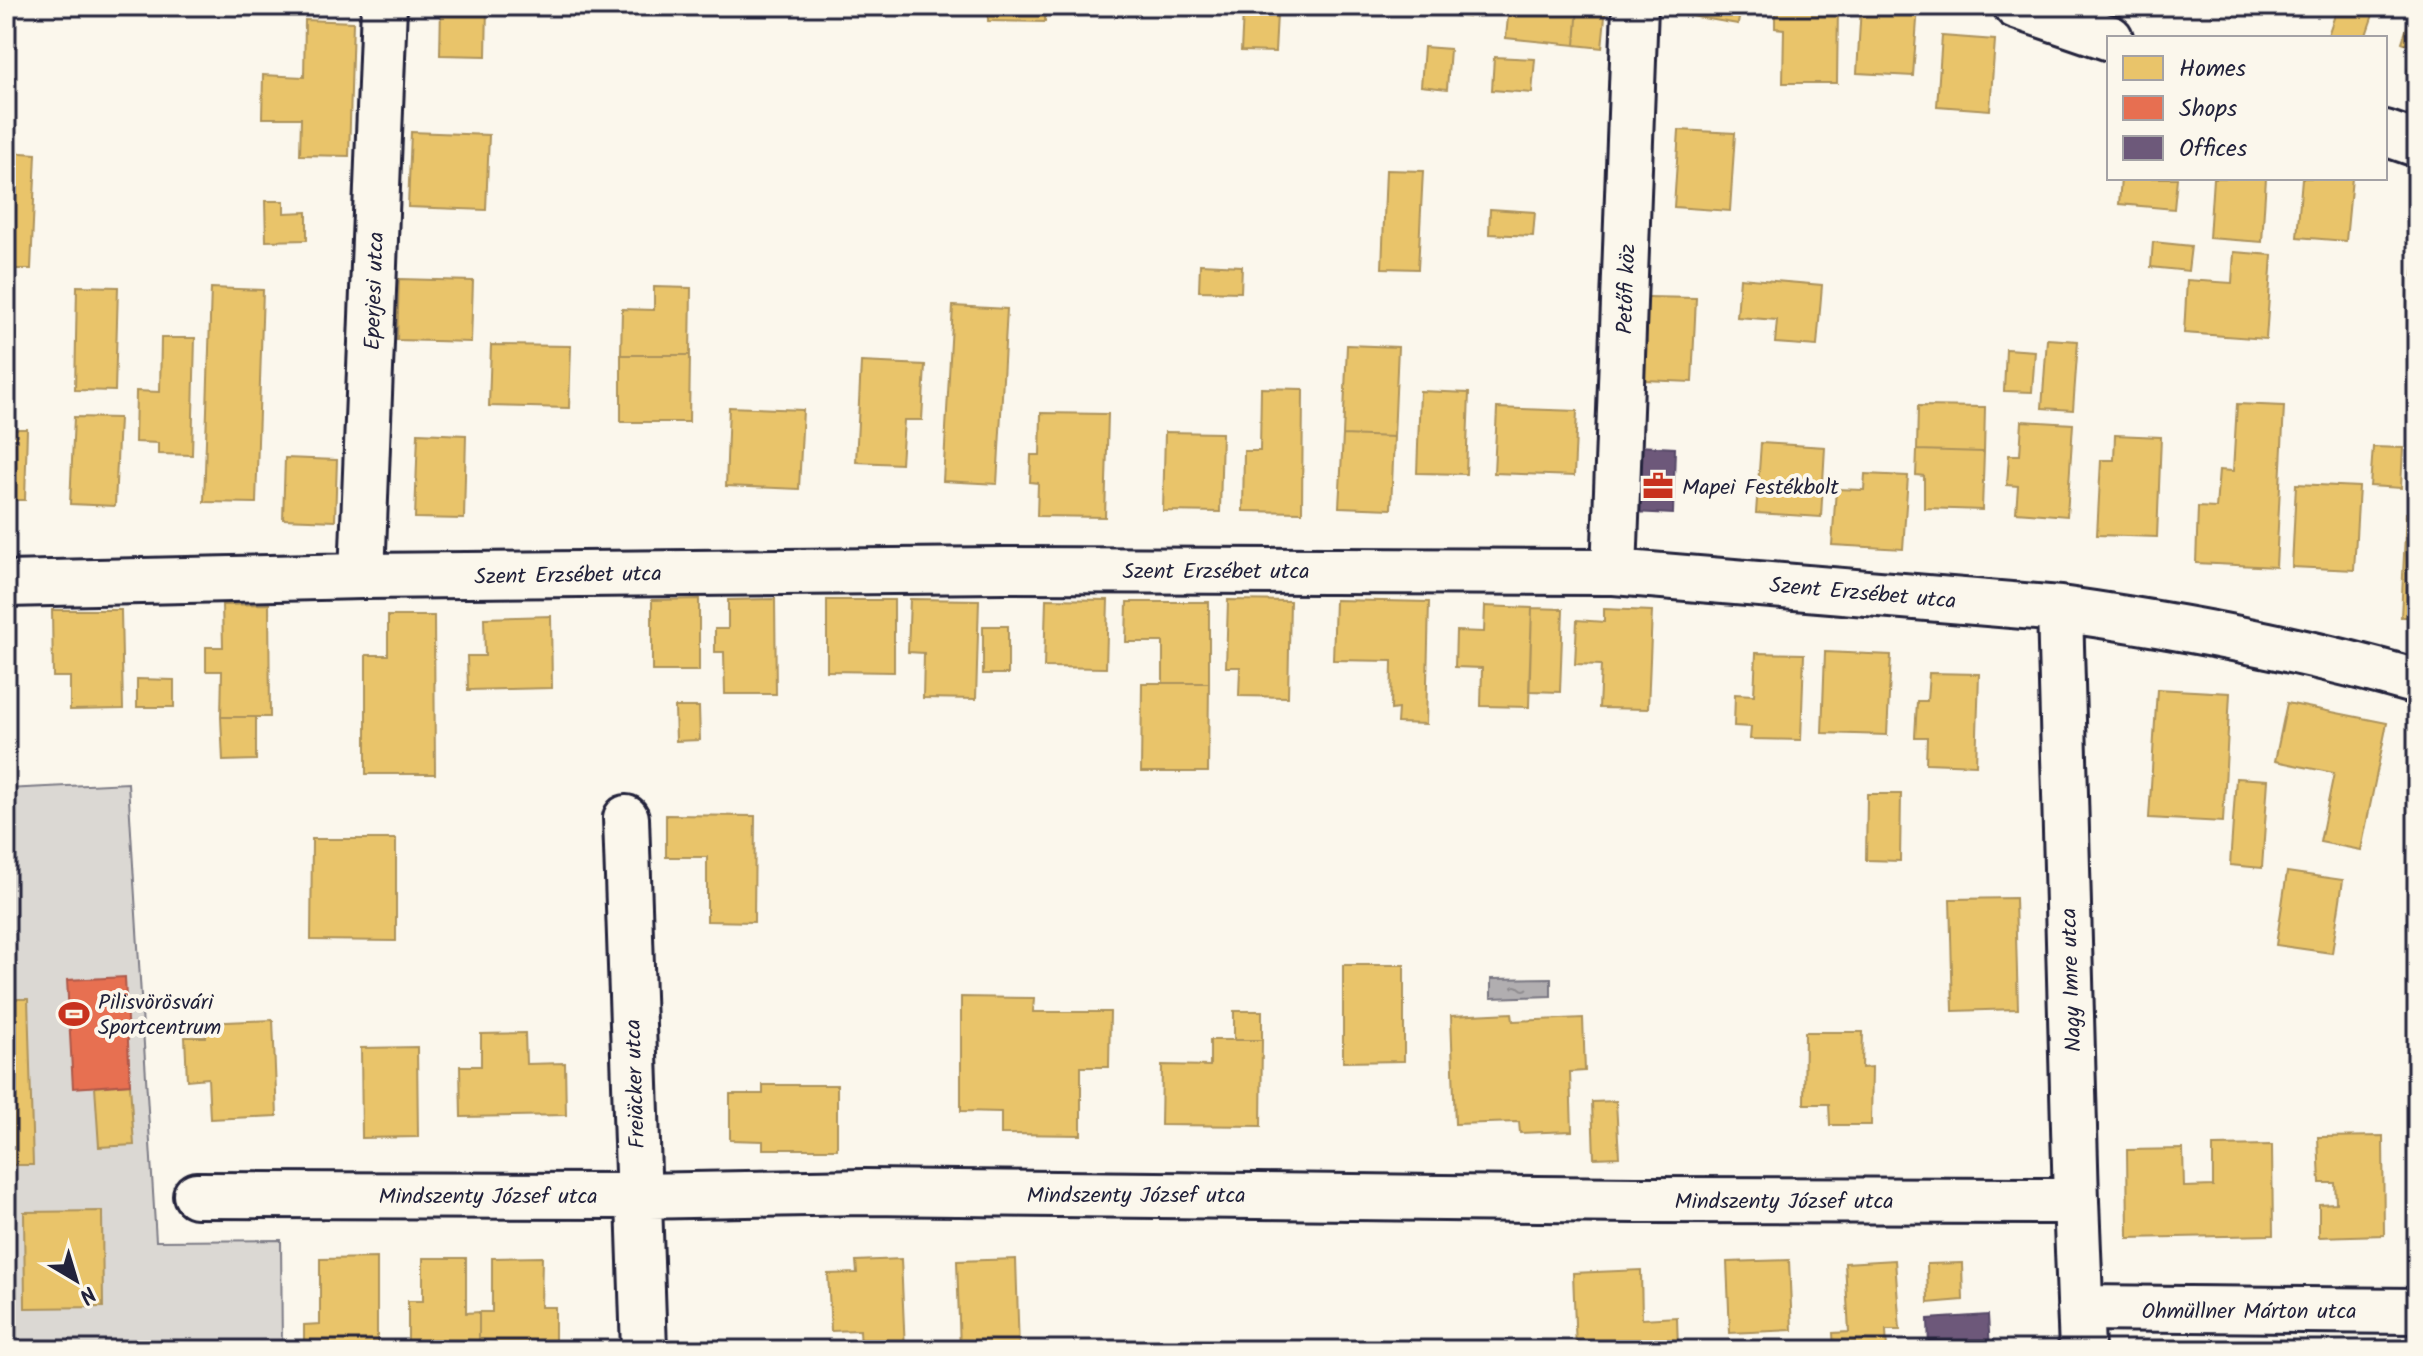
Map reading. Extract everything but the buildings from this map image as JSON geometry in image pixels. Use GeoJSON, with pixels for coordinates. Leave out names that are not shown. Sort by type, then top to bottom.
{"type":"FeatureCollection","features":[{"type":"Feature","properties":{"kind":"street","name":"Eperjesi utca"},"geometry":{"type":"LineString","coordinates":[[362,576],[384,6]]}},
{"type":"Feature","properties":{"kind":"street","name":"Petőfi köz"},"geometry":{"type":"LineString","coordinates":[[1614,572],[1635,6]]}},
{"type":"Feature","properties":{"kind":"street"},"geometry":{"type":"LineString","coordinates":[[2016,6],[2107,37]]}},
{"type":"Feature","properties":{"kind":"street"},"geometry":{"type":"LineString","coordinates":[[2387,134],[2417,144]]}},
{"type":"Feature","properties":{"kind":"street","name":"Szent Erzsébet utca"},"geometry":{"type":"LineString","coordinates":[[6,584],[362,576],[1005,570],[1614,572],[2060,609],[2350,663],[2417,682]]}},
{"type":"Feature","properties":{"kind":"street","name":"Nagy Imre utca"},"geometry":{"type":"LineString","coordinates":[[2060,609],[2081,1329]]}},
{"type":"Feature","properties":{"kind":"street","name":"Freiäcker utca"},"geometry":{"type":"LineString","coordinates":[[626,818],[644,1350]]}},
{"type":"Feature","properties":{"kind":"street","name":"Mindszenty József utca"},"geometry":{"type":"LineString","coordinates":[[196,1195],[637,1196],[865,1192],[2076,1201]]}},
{"type":"Feature","properties":{"kind":"street","name":"Ohmüllner Márton utca"},"geometry":{"type":"LineString","coordinates":[[2081,1329],[2417,1311]]}},
{"type":"Feature","properties":{"kind":"shaded area","name":"Pilisvörösvári Sportcentrum"},"geometry":{"type":"Polygon","coordinates":[[[128,783],[156,1241],[281,1240],[282,1350],[6,1350],[6,789],[128,783]]]}},
{"type":"Feature","properties":{"kind":"water"},"geometry":{"type":"Polygon","coordinates":[[[1551,978],[1551,996],[1491,998],[1491,979],[1551,978]]]}},
{"type":"Feature","properties":{"kind":"place","name":"Mapei Festékbolt"},"geometry":{"type":"Point","coordinates":[1658,486]}},
{"type":"Feature","properties":{"kind":"place","name":"Pilisvörösvári Sportcentrum"},"geometry":{"type":"Point","coordinates":[74,1014]}}]}
